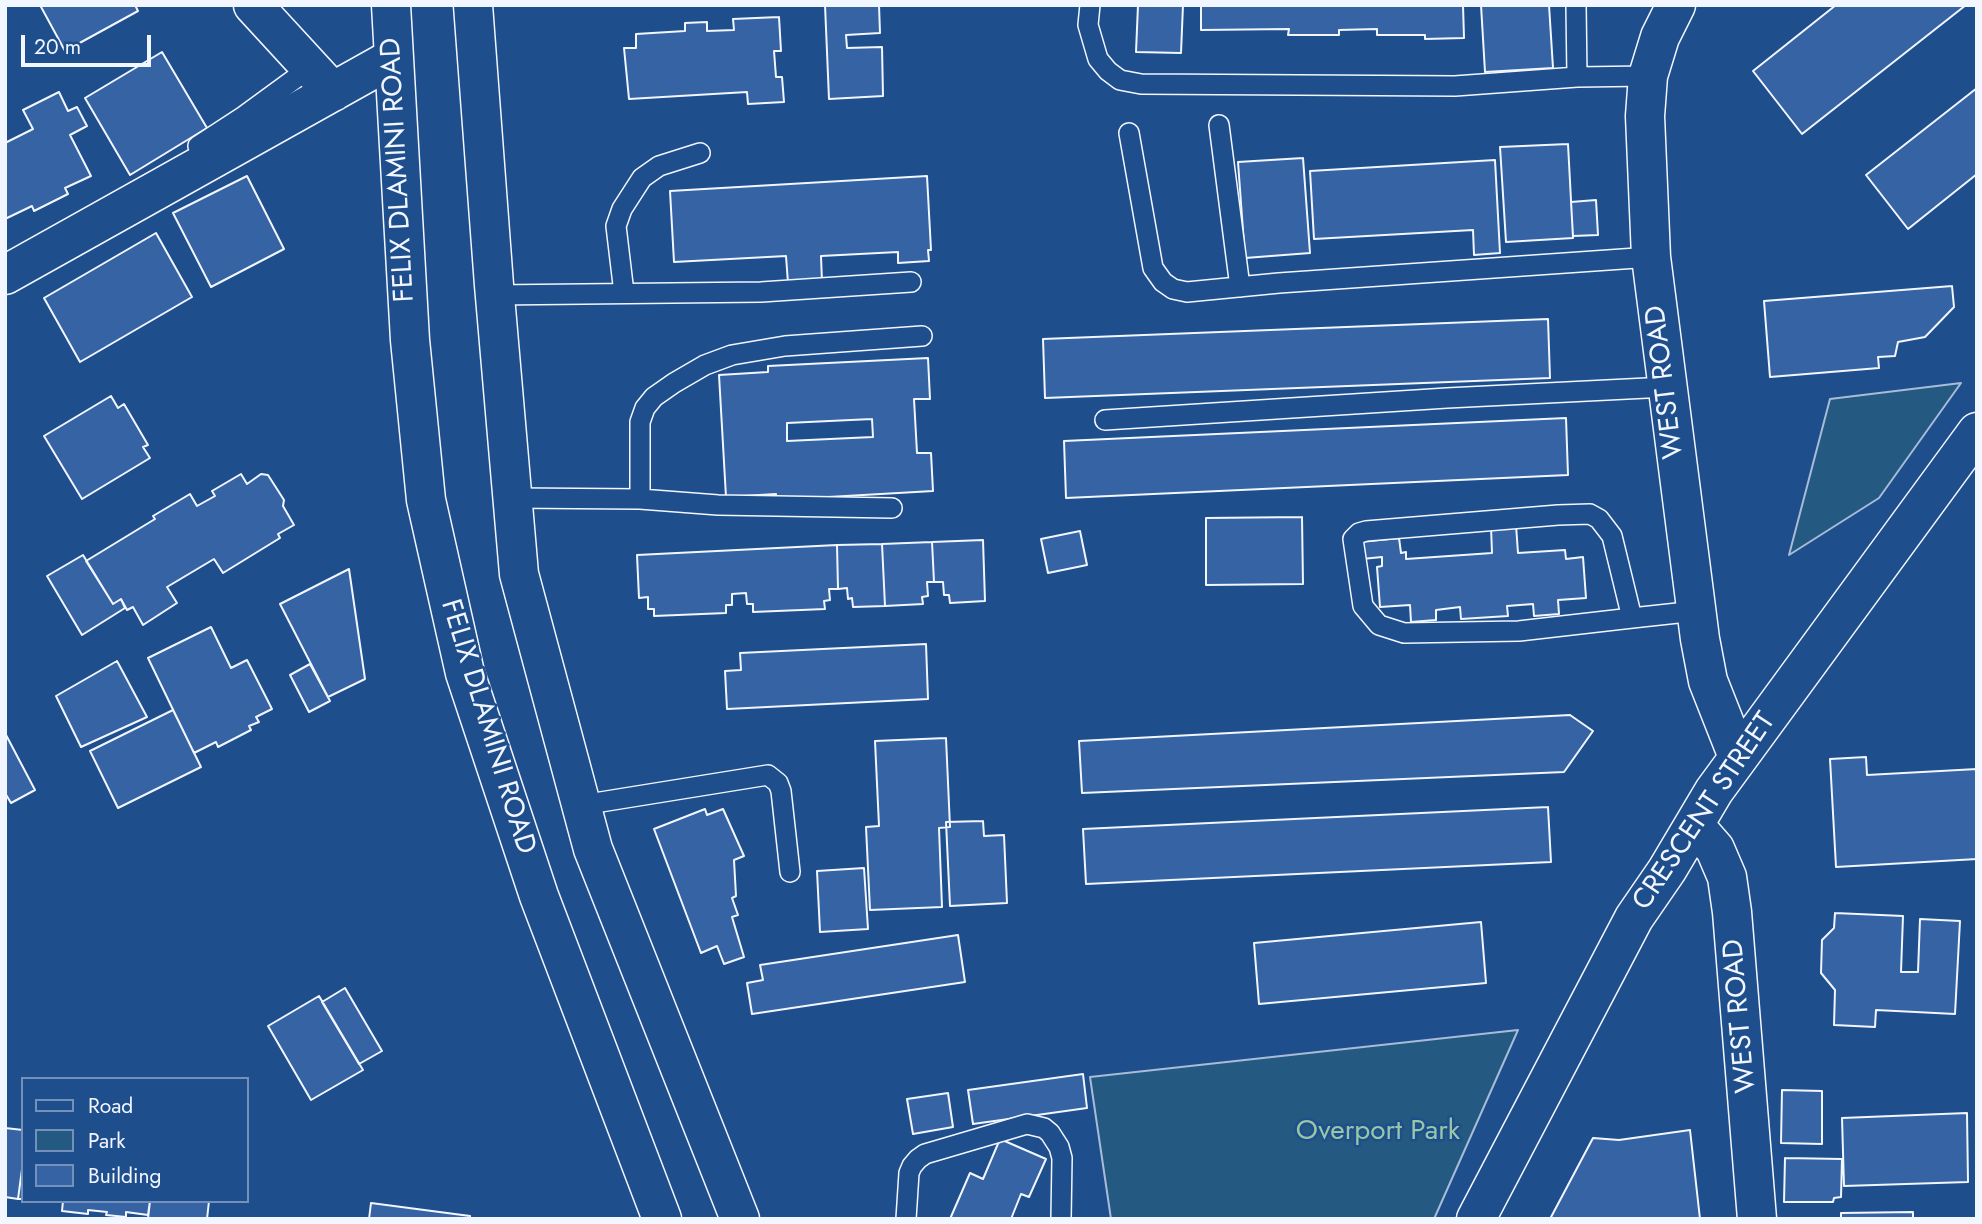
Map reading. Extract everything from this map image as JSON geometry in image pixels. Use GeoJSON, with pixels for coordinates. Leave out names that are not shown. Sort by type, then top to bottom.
{"type":"FeatureCollection","features":[{"type":"Feature","properties":{"kind":"street"},"geometry":{"type":"LineString","coordinates":[[253,5],[322,79]]}},
{"type":"Feature","properties":{"kind":"street","name":"WEST ROAD"},"geometry":{"type":"LineString","coordinates":[[1676,5],[1660,37],[1648,76],[1645,116],[1651,257],[1696,611],[1708,681],[1738,757]]}},
{"type":"Feature","properties":{"kind":"street"},"geometry":{"type":"LineString","coordinates":[[479,7],[495,295],[519,574],[593,849],[740,1219]]}},
{"type":"Feature","properties":{"kind":"street"},"geometry":{"type":"LineString","coordinates":[[5,275],[322,79],[390,23]]}},
{"type":"Feature","properties":{"kind":"street","name":"FELIX DLAMINI ROAD"},"geometry":{"type":"LineString","coordinates":[[390,23],[410,340],[426,500],[465,673],[539,896],[662,1219]]}},
{"type":"Feature","properties":{"kind":"street","name":"CRESCENT STREET"},"geometry":{"type":"LineString","coordinates":[[1476,1219],[1634,918],[1738,757],[1977,432]]}},
{"type":"Feature","properties":{"kind":"street","name":"WEST ROAD"},"geometry":{"type":"LineString","coordinates":[[1694,825],[1716,849],[1727,877],[1757,1219]]}},
{"type":"Feature","properties":{"kind":"lane"},"geometry":{"type":"LineString","coordinates":[[1090,5],[1088,25],[1098,59],[1108,71],[1120,79],[1141,84],[1455,86],[1577,77],[1648,76]]}},
{"type":"Feature","properties":{"kind":"lane"},"geometry":{"type":"LineString","coordinates":[[1576,5],[1577,77]]}},
{"type":"Feature","properties":{"kind":"lane"},"geometry":{"type":"LineString","coordinates":[[5,262],[214,137],[322,79]]}},
{"type":"Feature","properties":{"kind":"lane"},"geometry":{"type":"LineString","coordinates":[[1219,125],[1240,287]]}},
{"type":"Feature","properties":{"kind":"lane"},"geometry":{"type":"LineString","coordinates":[[1129,133],[1153,268],[1163,282],[1173,289],[1187,292],[1651,257]]}},
{"type":"Feature","properties":{"kind":"lane"},"geometry":{"type":"LineString","coordinates":[[624,293],[616,226],[622,209],[642,178],[659,166],[700,153]]}},
{"type":"Feature","properties":{"kind":"lane"},"geometry":{"type":"LineString","coordinates":[[495,295],[761,292],[911,282]]}},
{"type":"Feature","properties":{"kind":"lane"},"geometry":{"type":"LineString","coordinates":[[640,499],[640,422],[645,408],[664,390],[705,365],[732,355],[785,346],[922,336]]}},
{"type":"Feature","properties":{"kind":"lane"},"geometry":{"type":"LineString","coordinates":[[1105,420],[1667,387]]}},
{"type":"Feature","properties":{"kind":"lane"},"geometry":{"type":"LineString","coordinates":[[513,498],[640,499],[718,505],[892,508]]}},
{"type":"Feature","properties":{"kind":"lane"},"geometry":{"type":"LineString","coordinates":[[1632,618],[1612,536],[1599,519],[1590,514],[1366,531],[1353,539],[1363,606],[1379,625],[1404,633],[1520,631],[1696,611]]}},
{"type":"Feature","properties":{"kind":"lane"},"geometry":{"type":"LineString","coordinates":[[582,805],[768,775],[778,783],[781,791],[790,872]]}},
{"type":"Feature","properties":{"kind":"lane"},"geometry":{"type":"LineString","coordinates":[[906,1219],[909,1173],[918,1159],[925,1154],[1027,1124],[1044,1128],[1059,1147],[1062,1158],[1061,1219]]}},
{"type":"Feature","properties":{"kind":"green space"},"geometry":{"type":"Polygon","coordinates":[[[1961,383],[1879,498],[1789,555],[1830,399],[1961,383]]]}},
{"type":"Feature","properties":{"kind":"green space","name":"Overport Park"},"geometry":{"type":"Polygon","coordinates":[[[1518,1030],[1434,1219],[1111,1219],[1090,1077],[1518,1030]]]}},
{"type":"Feature","properties":{"kind":"building"},"geometry":{"type":"Polygon","coordinates":[[[40,5],[135,5],[138,11],[65,51],[40,5]]]}},
{"type":"Feature","properties":{"kind":"building"},"geometry":{"type":"Polygon","coordinates":[[[825,5],[879,5],[880,33],[846,35],[847,48],[882,47],[883,96],[829,99],[825,5]]]}},
{"type":"Feature","properties":{"kind":"building"},"geometry":{"type":"Polygon","coordinates":[[[1138,5],[1183,5],[1181,53],[1136,52],[1138,5]]]}},
{"type":"Feature","properties":{"kind":"building"},"geometry":{"type":"Polygon","coordinates":[[[1201,5],[1463,5],[1464,38],[1425,39],[1425,35],[1377,35],[1377,29],[1339,30],[1339,35],[1288,35],[1289,29],[1201,30],[1201,5]]]}},
{"type":"Feature","properties":{"kind":"building"},"geometry":{"type":"Polygon","coordinates":[[[1481,5],[1549,5],[1553,68],[1485,72],[1481,5]]]}},
{"type":"Feature","properties":{"kind":"building"},"geometry":{"type":"Polygon","coordinates":[[[1836,5],[1966,5],[1802,134],[1753,71],[1836,5]]]}},
{"type":"Feature","properties":{"kind":"building"},"geometry":{"type":"Polygon","coordinates":[[[779,17],[781,51],[774,51],[776,77],[782,77],[784,102],[748,104],[747,92],[629,99],[624,48],[636,48],[636,34],[685,31],[685,23],[707,22],[707,31],[734,30],[733,19],[779,17]]]}},
{"type":"Feature","properties":{"kind":"building"},"geometry":{"type":"Polygon","coordinates":[[[162,52],[207,128],[130,175],[85,98],[162,52]]]}},
{"type":"Feature","properties":{"kind":"building"},"geometry":{"type":"Polygon","coordinates":[[[1977,88],[1977,174],[1908,229],[1866,175],[1977,88]]]}},
{"type":"Feature","properties":{"kind":"building"},"geometry":{"type":"Polygon","coordinates":[[[59,92],[68,111],[77,107],[87,126],[70,135],[91,176],[65,188],[68,194],[34,211],[32,206],[5,219],[5,143],[33,129],[23,110],[59,92]]]}},
{"type":"Feature","properties":{"kind":"building"},"geometry":{"type":"Polygon","coordinates":[[[1568,144],[1573,238],[1506,242],[1500,147],[1568,144]]]}},
{"type":"Feature","properties":{"kind":"building"},"geometry":{"type":"Polygon","coordinates":[[[1303,158],[1310,253],[1245,258],[1238,162],[1303,158]]]}},
{"type":"Feature","properties":{"kind":"building"},"geometry":{"type":"Polygon","coordinates":[[[1495,160],[1500,253],[1474,255],[1473,230],[1314,239],[1310,171],[1495,160]]]}},
{"type":"Feature","properties":{"kind":"building"},"geometry":{"type":"Polygon","coordinates":[[[247,176],[284,249],[211,287],[173,213],[247,176]]]}},
{"type":"Feature","properties":{"kind":"building"},"geometry":{"type":"Polygon","coordinates":[[[927,176],[931,250],[928,250],[929,261],[898,263],[898,252],[821,256],[822,282],[788,283],[786,256],[674,262],[670,191],[927,176]]]}},
{"type":"Feature","properties":{"kind":"building"},"geometry":{"type":"Polygon","coordinates":[[[1596,200],[1598,235],[1573,236],[1571,202],[1596,200]]]}},
{"type":"Feature","properties":{"kind":"building"},"geometry":{"type":"Polygon","coordinates":[[[156,233],[192,297],[80,362],[44,298],[156,233]]]}},
{"type":"Feature","properties":{"kind":"building"},"geometry":{"type":"Polygon","coordinates":[[[1952,286],[1954,307],[1925,337],[1898,342],[1895,356],[1878,357],[1879,368],[1770,377],[1764,301],[1952,286]]]}},
{"type":"Feature","properties":{"kind":"building"},"geometry":{"type":"Polygon","coordinates":[[[1548,319],[1550,378],[1045,398],[1043,339],[1548,319]]]}},
{"type":"Feature","properties":{"kind":"building"},"geometry":{"type":"Polygon","coordinates":[[[928,358],[930,399],[914,399],[917,453],[931,453],[933,491],[776,500],[776,494],[726,497],[719,375],[768,372],[768,366],[928,358]],[[872,419],[787,423],[787,441],[873,437],[872,419]]]}},
{"type":"Feature","properties":{"kind":"building"},"geometry":{"type":"Polygon","coordinates":[[[111,396],[118,408],[124,404],[148,445],[143,447],[150,458],[82,499],[44,436],[111,396]]]}},
{"type":"Feature","properties":{"kind":"building"},"geometry":{"type":"Polygon","coordinates":[[[1566,418],[1568,475],[1066,498],[1064,441],[1566,418]]]}},
{"type":"Feature","properties":{"kind":"building"},"geometry":{"type":"Polygon","coordinates":[[[241,474],[247,484],[261,474],[268,475],[284,500],[283,506],[294,525],[278,534],[280,538],[223,573],[214,559],[167,587],[177,603],[143,625],[133,607],[127,610],[121,599],[113,604],[86,561],[190,494],[197,506],[215,496],[212,491],[241,474]]]}},
{"type":"Feature","properties":{"kind":"building"},"geometry":{"type":"Polygon","coordinates":[[[1302,517],[1303,584],[1206,585],[1206,518],[1302,517]]]}},
{"type":"Feature","properties":{"kind":"building"},"geometry":{"type":"Polygon","coordinates":[[[1516,525],[1518,553],[1565,550],[1566,559],[1583,557],[1586,598],[1558,600],[1559,614],[1534,616],[1533,604],[1507,606],[1508,616],[1461,619],[1460,607],[1436,610],[1436,620],[1411,622],[1410,605],[1380,607],[1377,567],[1382,566],[1382,557],[1362,559],[1361,542],[1399,538],[1401,553],[1406,552],[1406,559],[1492,553],[1491,527],[1516,525]]]}},
{"type":"Feature","properties":{"kind":"building"},"geometry":{"type":"Polygon","coordinates":[[[1080,531],[1087,565],[1048,573],[1041,539],[1080,531]]]}},
{"type":"Feature","properties":{"kind":"building"},"geometry":{"type":"Polygon","coordinates":[[[983,540],[985,601],[950,603],[949,595],[944,595],[943,582],[934,582],[932,542],[983,540]]]}},
{"type":"Feature","properties":{"kind":"building"},"geometry":{"type":"Polygon","coordinates":[[[932,542],[934,582],[927,582],[928,596],[922,597],[923,604],[885,606],[882,544],[932,542]]]}},
{"type":"Feature","properties":{"kind":"building"},"geometry":{"type":"Polygon","coordinates":[[[882,544],[885,606],[853,607],[852,598],[848,599],[847,588],[838,589],[837,545],[882,544]]]}},
{"type":"Feature","properties":{"kind":"building"},"geometry":{"type":"Polygon","coordinates":[[[837,545],[838,589],[829,589],[830,600],[824,601],[825,609],[753,612],[753,604],[747,604],[746,593],[732,594],[732,605],[726,605],[726,613],[654,616],[654,609],[648,609],[648,597],[639,598],[637,555],[837,545]]]}},
{"type":"Feature","properties":{"kind":"building"},"geometry":{"type":"Polygon","coordinates":[[[83,555],[113,604],[121,599],[125,608],[82,635],[47,576],[83,555]]]}},
{"type":"Feature","properties":{"kind":"building"},"geometry":{"type":"Polygon","coordinates":[[[349,569],[365,679],[328,697],[280,604],[349,569]]]}},
{"type":"Feature","properties":{"kind":"building"},"geometry":{"type":"Polygon","coordinates":[[[211,627],[231,668],[247,660],[272,709],[256,717],[259,722],[249,726],[251,730],[218,747],[216,742],[194,753],[148,658],[211,627]]]}},
{"type":"Feature","properties":{"kind":"building"},"geometry":{"type":"Polygon","coordinates":[[[926,644],[928,699],[727,709],[725,671],[741,670],[740,653],[926,644]]]}},
{"type":"Feature","properties":{"kind":"building"},"geometry":{"type":"Polygon","coordinates":[[[117,661],[147,717],[81,747],[56,696],[117,661]]]}},
{"type":"Feature","properties":{"kind":"building"},"geometry":{"type":"Polygon","coordinates":[[[310,664],[330,701],[309,712],[290,675],[310,664]]]}},
{"type":"Feature","properties":{"kind":"building"},"geometry":{"type":"Polygon","coordinates":[[[173,710],[201,767],[118,808],[90,751],[173,710]]]}},
{"type":"Feature","properties":{"kind":"building"},"geometry":{"type":"Polygon","coordinates":[[[1570,715],[1593,731],[1564,772],[1082,793],[1079,741],[1570,715]]]}},
{"type":"Feature","properties":{"kind":"building"},"geometry":{"type":"Polygon","coordinates":[[[5,733],[35,790],[11,803],[5,793],[5,733]]]}},
{"type":"Feature","properties":{"kind":"building"},"geometry":{"type":"Polygon","coordinates":[[[946,738],[950,827],[939,828],[942,907],[870,910],[866,827],[879,826],[875,741],[946,738]]]}},
{"type":"Feature","properties":{"kind":"building"},"geometry":{"type":"Polygon","coordinates":[[[1866,757],[1867,775],[1977,769],[1977,859],[1836,867],[1830,759],[1866,757]]]}},
{"type":"Feature","properties":{"kind":"building"},"geometry":{"type":"Polygon","coordinates":[[[1548,807],[1551,862],[1086,884],[1083,829],[1548,807]]]}},
{"type":"Feature","properties":{"kind":"building"},"geometry":{"type":"Polygon","coordinates":[[[705,809],[707,815],[723,809],[744,856],[734,860],[736,896],[732,898],[738,915],[732,917],[744,957],[724,964],[717,946],[701,953],[654,829],[705,809]]]}},
{"type":"Feature","properties":{"kind":"building"},"geometry":{"type":"Polygon","coordinates":[[[983,821],[984,836],[1004,835],[1007,903],[950,906],[946,822],[983,821]]]}},
{"type":"Feature","properties":{"kind":"building"},"geometry":{"type":"Polygon","coordinates":[[[864,868],[868,929],[820,932],[817,871],[864,868]]]}},
{"type":"Feature","properties":{"kind":"building"},"geometry":{"type":"Polygon","coordinates":[[[1835,913],[1903,916],[1901,972],[1918,972],[1920,919],[1960,921],[1955,1014],[1876,1010],[1875,1027],[1834,1025],[1835,990],[1821,973],[1822,940],[1834,928],[1835,913]]]}},
{"type":"Feature","properties":{"kind":"building"},"geometry":{"type":"Polygon","coordinates":[[[1481,922],[1486,983],[1259,1004],[1254,943],[1481,922]]]}},
{"type":"Feature","properties":{"kind":"building"},"geometry":{"type":"Polygon","coordinates":[[[958,935],[965,982],[752,1014],[747,983],[763,980],[760,965],[958,935]]]}},
{"type":"Feature","properties":{"kind":"building"},"geometry":{"type":"Polygon","coordinates":[[[345,988],[382,1051],[359,1064],[322,1002],[345,988]]]}},
{"type":"Feature","properties":{"kind":"building"},"geometry":{"type":"Polygon","coordinates":[[[319,996],[363,1070],[311,1100],[268,1026],[319,996]]]}},
{"type":"Feature","properties":{"kind":"building"},"geometry":{"type":"Polygon","coordinates":[[[1083,1074],[1087,1108],[973,1124],[968,1090],[1083,1074]]]}},
{"type":"Feature","properties":{"kind":"building"},"geometry":{"type":"Polygon","coordinates":[[[1782,1090],[1822,1091],[1822,1144],[1781,1143],[1782,1090]]]}},
{"type":"Feature","properties":{"kind":"building"},"geometry":{"type":"Polygon","coordinates":[[[948,1093],[953,1127],[913,1134],[907,1099],[948,1093]]]}},
{"type":"Feature","properties":{"kind":"building"},"geometry":{"type":"Polygon","coordinates":[[[1967,1113],[1968,1182],[1844,1186],[1842,1118],[1967,1113]]]}},
{"type":"Feature","properties":{"kind":"building"},"geometry":{"type":"Polygon","coordinates":[[[5,1128],[21,1130],[18,1199],[5,1197],[5,1128]]]}},
{"type":"Feature","properties":{"kind":"building"},"geometry":{"type":"Polygon","coordinates":[[[1690,1130],[1700,1219],[1550,1219],[1593,1138],[1619,1140],[1690,1130]]]}},
{"type":"Feature","properties":{"kind":"building"},"geometry":{"type":"Polygon","coordinates":[[[1000,1139],[1046,1159],[1029,1197],[1021,1194],[1011,1219],[950,1219],[970,1173],[983,1179],[1000,1139]]]}},
{"type":"Feature","properties":{"kind":"building"},"geometry":{"type":"Polygon","coordinates":[[[1785,1158],[1842,1159],[1841,1197],[1834,1198],[1833,1202],[1784,1202],[1785,1158]]]}},
{"type":"Feature","properties":{"kind":"building"},"geometry":{"type":"Polygon","coordinates":[[[21,1177],[21,1199],[18,1199],[21,1177]]]}},
{"type":"Feature","properties":{"kind":"building"},"geometry":{"type":"Polygon","coordinates":[[[63,1203],[150,1203],[148,1215],[126,1212],[126,1217],[88,1210],[88,1214],[62,1211],[63,1203]]]}},
{"type":"Feature","properties":{"kind":"building"},"geometry":{"type":"Polygon","coordinates":[[[150,1203],[209,1203],[207,1219],[148,1219],[150,1203]]]}},
{"type":"Feature","properties":{"kind":"building"},"geometry":{"type":"Polygon","coordinates":[[[371,1203],[470,1216],[470,1219],[369,1219],[371,1203]]]}},
{"type":"Feature","properties":{"kind":"building"},"geometry":{"type":"Polygon","coordinates":[[[1913,1212],[1913,1219],[1841,1219],[1841,1213],[1913,1212]]]}}]}
